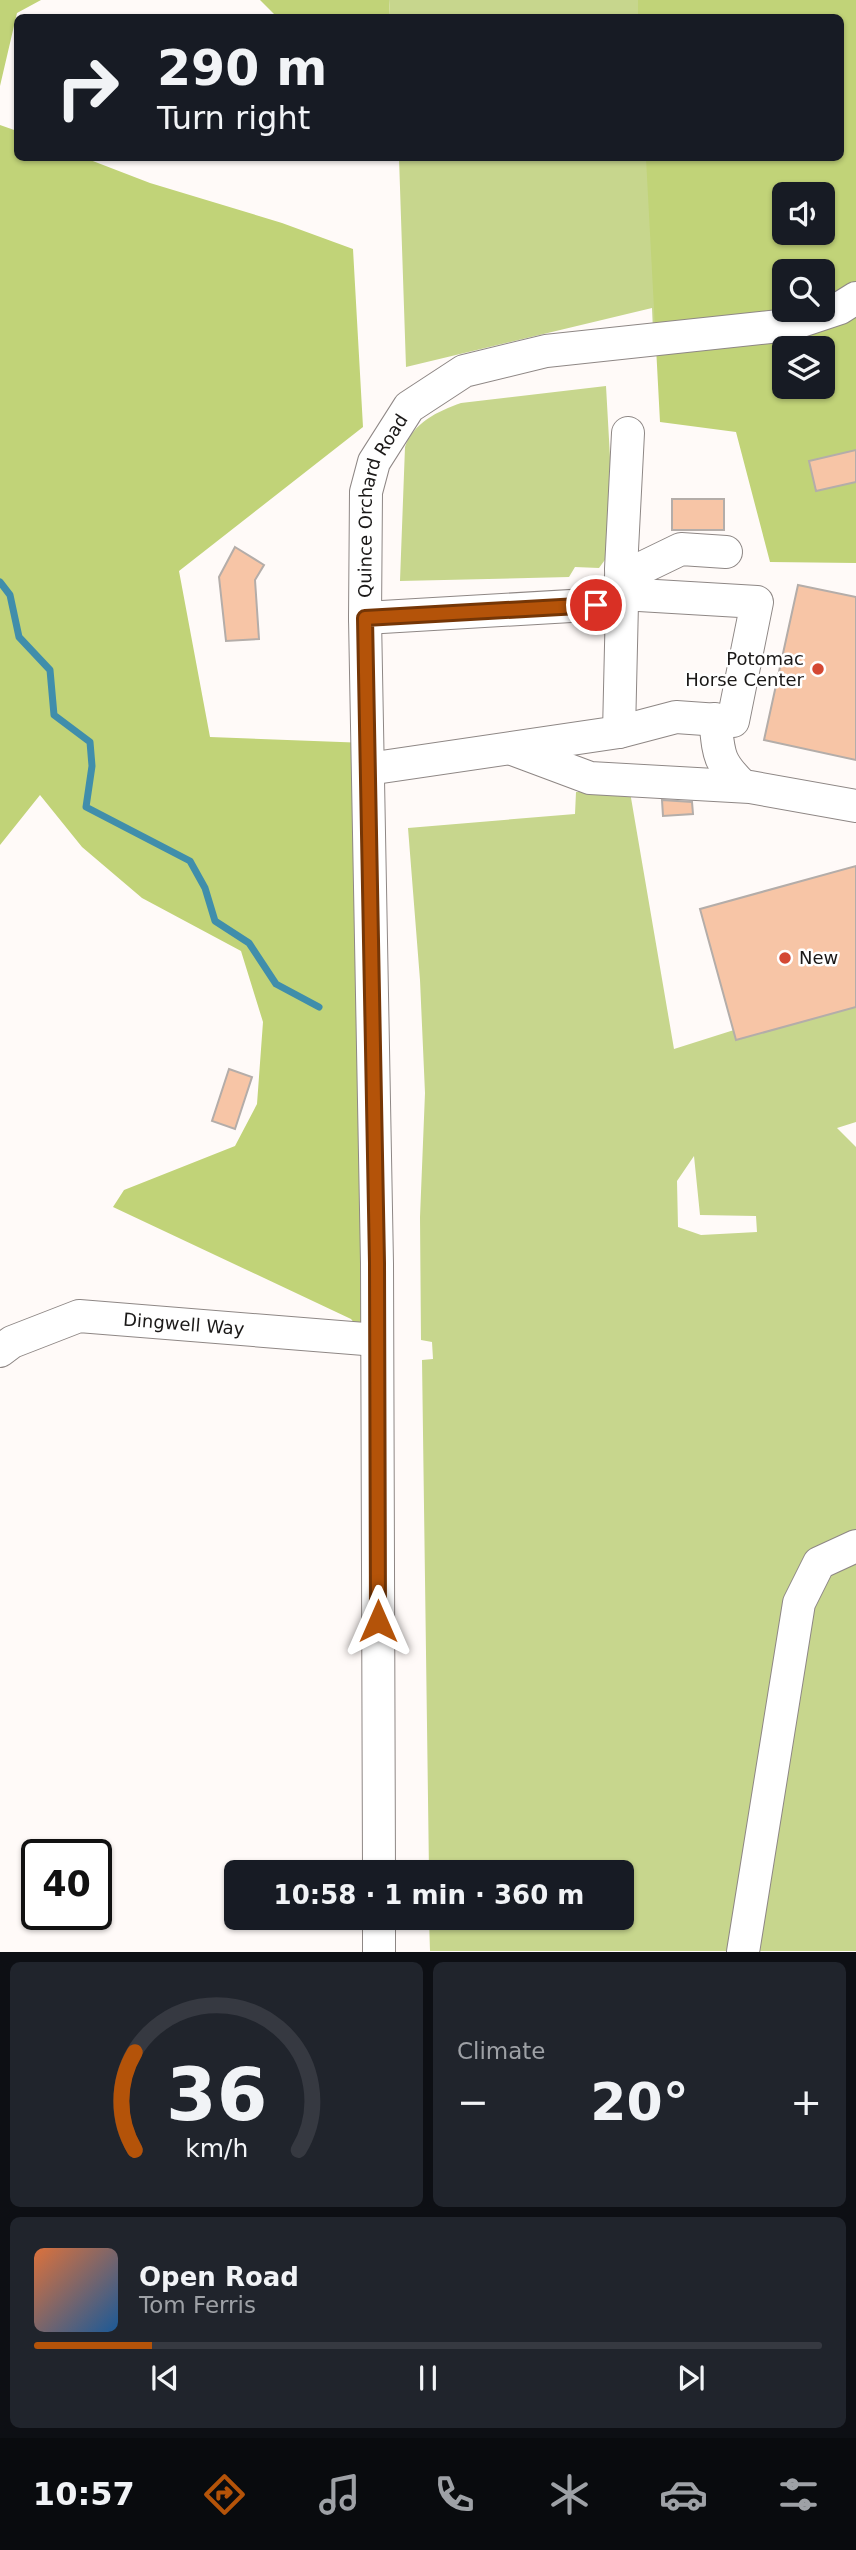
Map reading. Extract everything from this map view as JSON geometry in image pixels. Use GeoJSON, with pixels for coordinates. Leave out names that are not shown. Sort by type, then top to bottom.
{"type":"FeatureCollection","features":[{"type":"Feature","properties":{"kind":"street","name":"Quince Orchard Road"},"geometry":{"type":"LineString","coordinates":[[379,1860],[377,1340],[365,618],[366,492],[374,462],[409,407],[464,372],[546,351],[789,325],[840,307],[856,298]]}},
{"type":"Feature","properties":{"kind":"street"},"geometry":{"type":"LineString","coordinates":[[619,732],[628,433]]}},
{"type":"Feature","properties":{"kind":"street"},"geometry":{"type":"LineString","coordinates":[[622,592],[681,549],[726,552]]}},
{"type":"Feature","properties":{"kind":"street"},"geometry":{"type":"LineString","coordinates":[[365,618],[622,592],[757,602],[733,721],[676,717],[619,732],[368,769]]}},
{"type":"Feature","properties":{"kind":"street"},"geometry":{"type":"LineString","coordinates":[[715,719],[719,755],[724,768],[743,786]]}},
{"type":"Feature","properties":{"kind":"street"},"geometry":{"type":"LineString","coordinates":[[511,748],[590,778],[743,786],[856,806]]}},
{"type":"Feature","properties":{"kind":"street","name":"Dingwell Way"},"geometry":{"type":"LineString","coordinates":[[0,1351],[12,1342],[79,1316],[377,1340]]}},
{"type":"Feature","properties":{"kind":"street"},"geometry":{"type":"LineString","coordinates":[[743,1951],[799,1603],[819,1563],[856,1546]]}},
{"type":"Feature","properties":{"kind":"street"},"geometry":{"type":"LineString","coordinates":[[379,1930],[379,1951]]}},
{"type":"Feature","properties":{"kind":"green space"},"geometry":{"type":"Polygon","coordinates":[[[0,0],[41,0],[14,14],[14,26],[0,86],[0,0]]]}},
{"type":"Feature","properties":{"kind":"green space"},"geometry":{"type":"Polygon","coordinates":[[[260,0],[389,0],[390,14],[274,14],[260,0]]]}},
{"type":"Feature","properties":{"kind":"green space"},"geometry":{"type":"Polygon","coordinates":[[[389,0],[638,0],[639,14],[390,14],[389,0]]]}},
{"type":"Feature","properties":{"kind":"green space"},"geometry":{"type":"Polygon","coordinates":[[[638,0],[856,0],[856,563],[770,562],[736,432],[660,422],[646,161],[844,161],[844,14],[638,14],[638,0]]]}},
{"type":"Feature","properties":{"kind":"green space"},"geometry":{"type":"Polygon","coordinates":[[[856,0],[856,286],[835,277],[835,259],[772,259],[772,276],[653,331],[652,308],[406,367],[399,161],[844,161],[844,14],[856,0]]]}},
{"type":"Feature","properties":{"kind":"green space"},"geometry":{"type":"Polygon","coordinates":[[[0,125],[14,130],[14,161],[93,161],[150,183],[282,223],[353,249],[363,427],[179,571],[210,737],[367,743],[377,1350],[351,1319],[113,1207],[124,1190],[235,1146],[257,1104],[263,1022],[241,951],[142,898],[82,847],[40,795],[0,845],[0,125]]]}},
{"type":"Feature","properties":{"kind":"green space"},"geometry":{"type":"Polygon","coordinates":[[[606,386],[615,546],[599,568],[575,567],[569,577],[400,581],[405,447],[420,425],[435,414],[461,403],[606,386]]]}},
{"type":"Feature","properties":{"kind":"green space"},"geometry":{"type":"Polygon","coordinates":[[[576,792],[630,792],[674,1049],[734,1030],[737,1040],[856,1007],[856,1122],[837,1128],[856,1147],[856,1951],[430,1951],[429,1930],[634,1930],[634,1860],[429,1860],[422,1360],[433,1359],[432,1342],[421,1340],[420,1217],[425,1093],[420,980],[408,828],[575,814],[576,792]],[[694,1156],[677,1181],[678,1227],[701,1235],[757,1232],[756,1216],[700,1215],[694,1156]]]}},
{"type":"Feature","properties":{"kind":"building"},"geometry":{"type":"Polygon","coordinates":[[[856,450],[856,482],[816,491],[809,461],[856,450]]]}},
{"type":"Feature","properties":{"kind":"building"},"geometry":{"type":"Polygon","coordinates":[[[672,499],[724,499],[724,530],[672,530],[672,499]]]}},
{"type":"Feature","properties":{"kind":"building"},"geometry":{"type":"Polygon","coordinates":[[[235,547],[264,565],[255,580],[259,639],[226,641],[219,577],[235,547]]]}},
{"type":"Feature","properties":{"kind":"building","name":"Potomac Horse Center"},"geometry":{"type":"Polygon","coordinates":[[[798,585],[856,597],[856,760],[764,740],[798,585]]]}},
{"type":"Feature","properties":{"kind":"building"},"geometry":{"type":"Polygon","coordinates":[[[662,800],[692,802],[693,814],[663,816],[662,800]]]}},
{"type":"Feature","properties":{"kind":"building","name":"New"},"geometry":{"type":"Polygon","coordinates":[[[856,866],[856,1007],[736,1040],[700,909],[856,866]]]}},
{"type":"Feature","properties":{"kind":"building"},"geometry":{"type":"Polygon","coordinates":[[[229,1069],[252,1077],[235,1129],[212,1121],[229,1069]]]}},
{"type":"Feature","properties":{"kind":"waterway"},"geometry":{"type":"LineString","coordinates":[[0,582],[10,595],[19,637],[50,670],[54,715],[90,742],[92,766],[86,807],[190,861],[205,888],[215,921],[249,943],[276,984],[319,1007]]}},
{"type":"Feature","properties":{"kind":"place","name":"Potomac Horse Center"},"geometry":{"type":"Point","coordinates":[818,669]}},
{"type":"Feature","properties":{"kind":"place","name":"New"},"geometry":{"type":"Point","coordinates":[785,958]}},
{"type":"Feature","properties":{"kind":"route"},"geometry":{"type":"LineString","coordinates":[[378,1621],[377,1263],[365,618],[596,605]]}}]}
